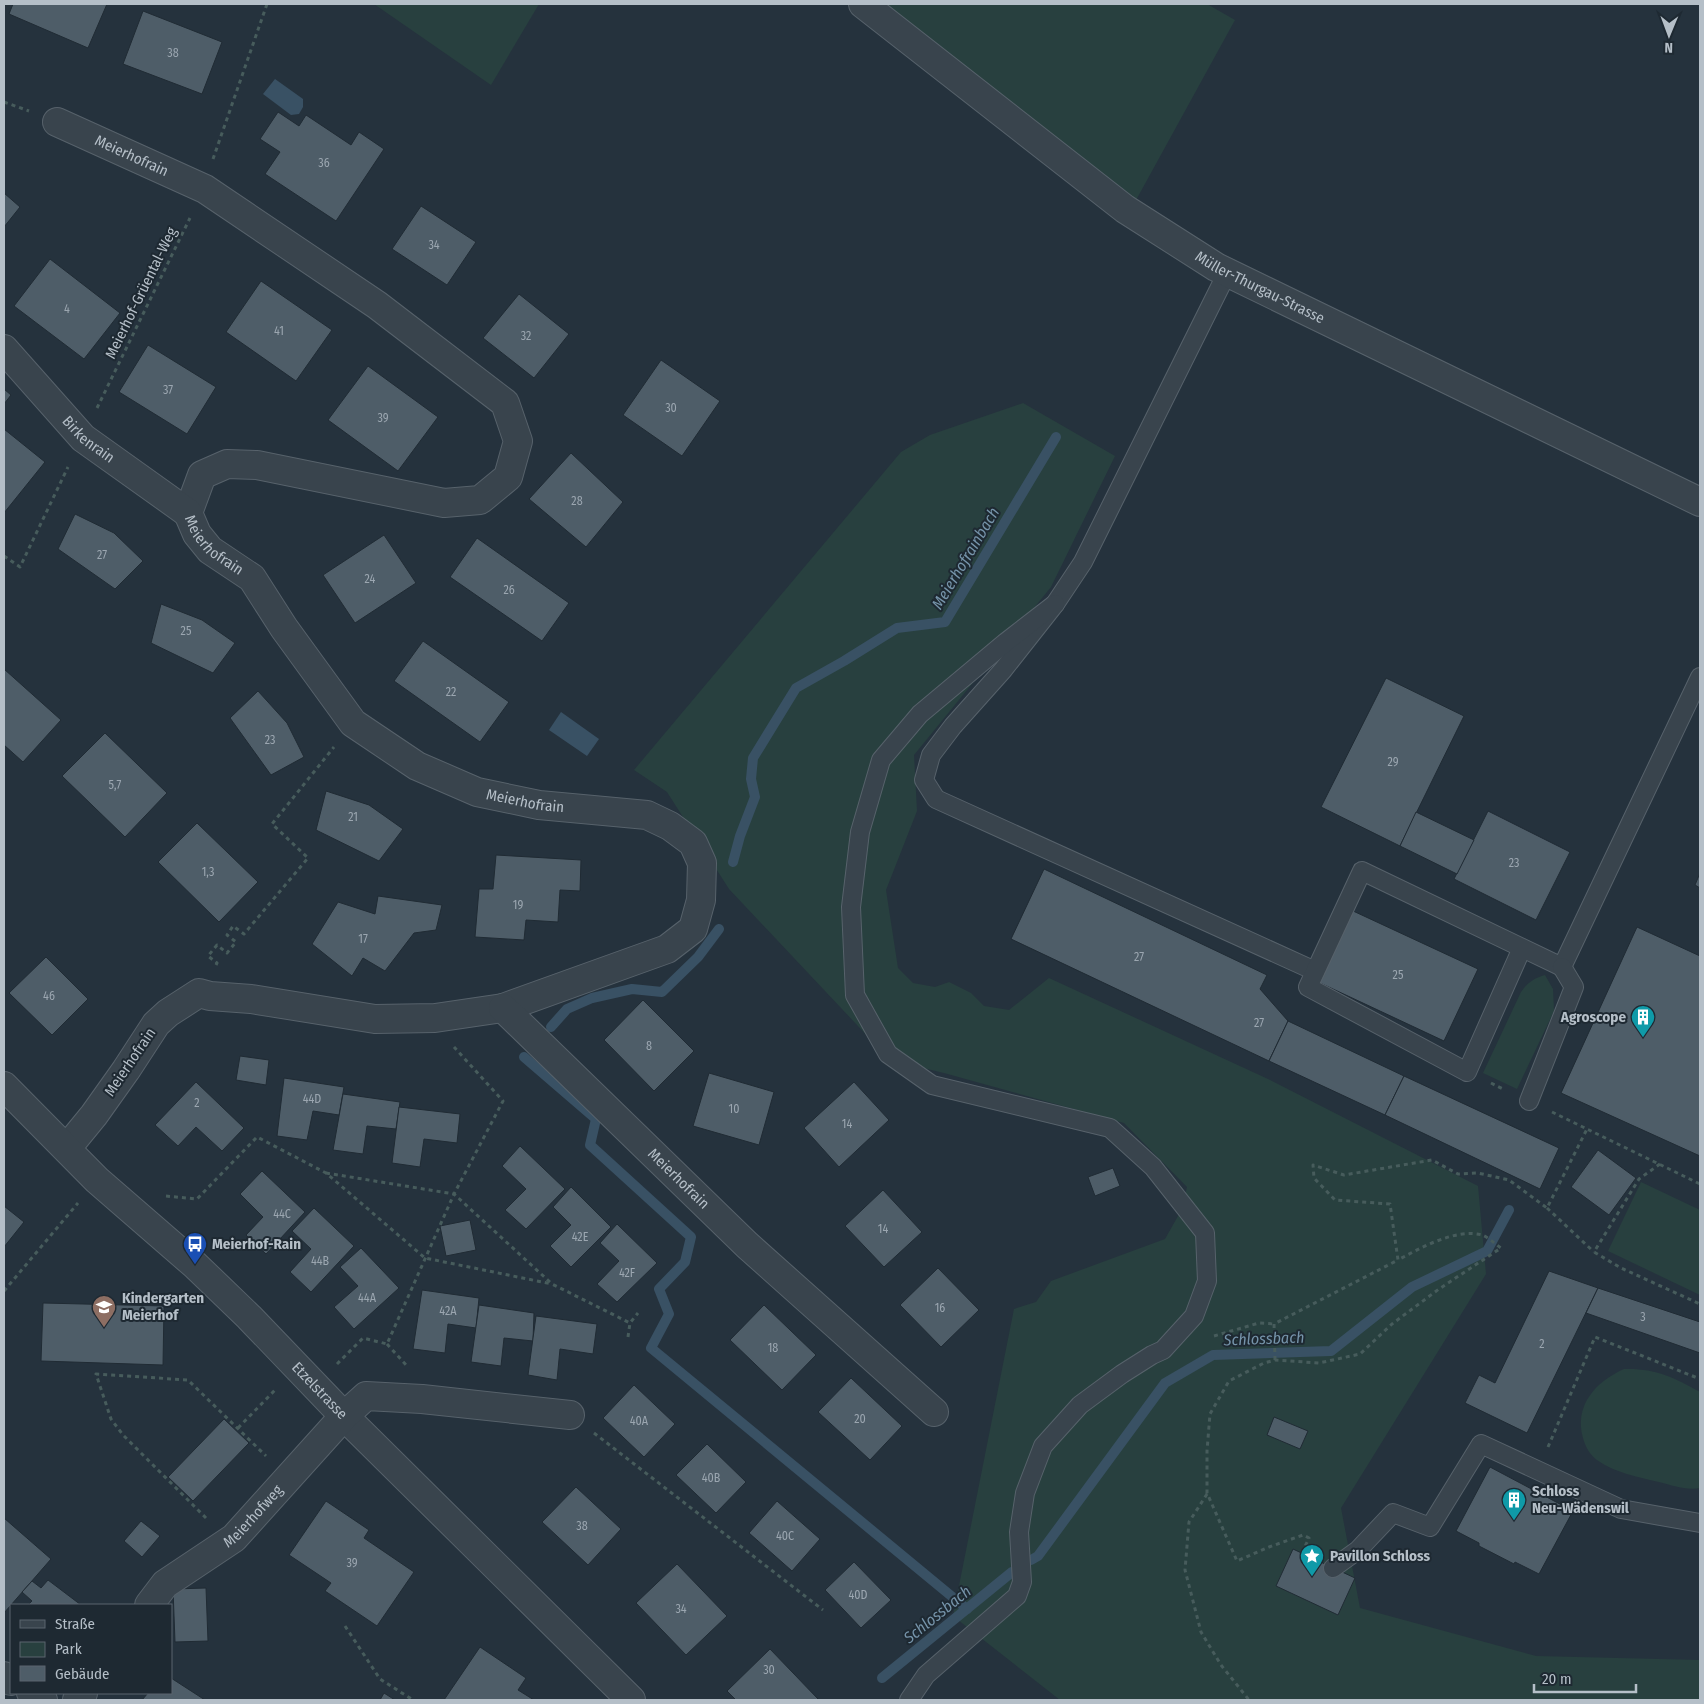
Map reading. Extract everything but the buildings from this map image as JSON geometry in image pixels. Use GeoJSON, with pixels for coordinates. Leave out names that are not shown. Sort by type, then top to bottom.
{"type":"FeatureCollection","features":[{"type":"Feature","properties":{"kind":"street","name":"Müller-Thurgau-Strasse"},"geometry":{"type":"LineString","coordinates":[[863,4],[1125,209],[1227,273],[1700,502]]}},
{"type":"Feature","properties":{"kind":"street","name":"Meierhofrain"},"geometry":{"type":"LineString","coordinates":[[57,122],[205,189],[377,305],[505,403],[518,441],[508,476],[480,500],[444,503],[257,465],[228,464],[202,475],[188,513],[197,534],[210,550],[252,578],[284,628],[353,723],[417,766],[477,792],[538,805],[646,815],[670,826],[693,842],[702,863],[701,900],[692,929],[667,949],[503,1008],[435,1018],[375,1019],[251,999],[210,996],[199,993],[168,1013],[156,1024],[94,1115],[67,1148]]}},
{"type":"Feature","properties":{"kind":"street","name":"Birkenrain"},"geometry":{"type":"LineString","coordinates":[[4,349],[83,438],[188,513]]}},
{"type":"Feature","properties":{"kind":"street","name":"Meierhofrain"},"geometry":{"type":"LineString","coordinates":[[503,1008],[747,1245],[934,1412]]}},
{"type":"Feature","properties":{"kind":"street","name":"Etzelstrasse"},"geometry":{"type":"LineString","coordinates":[[4,1086],[98,1180],[138,1213],[195,1265],[298,1367],[344,1416],[631,1700]]}},
{"type":"Feature","properties":{"kind":"street","name":"Meierhofweg"},"geometry":{"type":"LineString","coordinates":[[150,1604],[165,1584],[234,1538],[344,1416],[366,1396],[422,1399],[570,1414]]}},
{"type":"Feature","properties":{"kind":"lane"},"geometry":{"type":"LineString","coordinates":[[1227,273],[1083,562],[1055,604],[1003,670],[953,726],[931,755],[924,780],[936,799],[1314,971]]}},
{"type":"Feature","properties":{"kind":"lane"},"geometry":{"type":"LineString","coordinates":[[909,1700],[926,1675],[1017,1596],[1022,1582],[1018,1532],[1026,1493],[1043,1446],[1080,1405],[1122,1374],[1163,1350],[1194,1316],[1207,1281],[1204,1232],[1153,1167],[1110,1128],[932,1084],[888,1054],[855,996],[851,907],[860,832],[881,760],[920,714],[1055,604]]}},
{"type":"Feature","properties":{"kind":"lane"},"geometry":{"type":"LineString","coordinates":[[1562,966],[1700,677]]}},
{"type":"Feature","properties":{"kind":"lane"},"geometry":{"type":"LineString","coordinates":[[1522,948],[1467,1072],[1308,987],[1362,871],[1562,966],[1574,987],[1529,1101]]}},
{"type":"Feature","properties":{"kind":"lane"},"geometry":{"type":"LineString","coordinates":[[1333,1568],[1358,1550],[1393,1513],[1430,1527],[1481,1444],[1621,1509],[1700,1523]]}},
{"type":"Feature","properties":{"kind":"path","name":"Meierhof-Grüental-Weg"},"geometry":{"type":"LineString","coordinates":[[4,556],[20,567],[205,189],[216,151],[268,4]]}},
{"type":"Feature","properties":{"kind":"path"},"geometry":{"type":"LineString","coordinates":[[199,993],[217,963],[208,956],[217,945],[227,953],[236,942],[227,935],[234,926],[244,934],[308,858],[272,824],[353,723]]}},
{"type":"Feature","properties":{"kind":"path"},"geometry":{"type":"LineString","coordinates":[[387,1344],[454,1194],[503,1101],[452,1044]]}},
{"type":"Feature","properties":{"kind":"path"},"geometry":{"type":"LineString","coordinates":[[1467,1072],[1700,1184]]}},
{"type":"Feature","properties":{"kind":"path"},"geometry":{"type":"LineString","coordinates":[[1547,1208],[1587,1129]]}},
{"type":"Feature","properties":{"kind":"path"},"geometry":{"type":"LineString","coordinates":[[138,1213],[151,1194],[198,1199],[257,1138],[326,1173],[425,1258],[552,1284],[630,1323]]}},
{"type":"Feature","properties":{"kind":"path"},"geometry":{"type":"LineString","coordinates":[[1398,1260],[1390,1204],[1335,1200],[1314,1178],[1313,1165],[1344,1175],[1432,1160],[1458,1174],[1478,1173],[1509,1180],[1547,1208],[1594,1252],[1621,1268],[1700,1304]]}},
{"type":"Feature","properties":{"kind":"path"},"geometry":{"type":"LineString","coordinates":[[1594,1252],[1639,1179],[1660,1164]]}},
{"type":"Feature","properties":{"kind":"path"},"geometry":{"type":"LineString","coordinates":[[326,1173],[454,1194],[552,1284]]}},
{"type":"Feature","properties":{"kind":"path"},"geometry":{"type":"LineString","coordinates":[[4,1291],[98,1180]]}},
{"type":"Feature","properties":{"kind":"path"},"geometry":{"type":"LineString","coordinates":[[1163,1350],[1259,1323],[1274,1324],[1425,1246],[1457,1235],[1482,1235],[1501,1248],[1439,1289],[1392,1324],[1360,1354],[1319,1363],[1275,1360],[1264,1363],[1229,1381],[1210,1414],[1207,1452],[1207,1493],[1237,1561],[1268,1547],[1303,1535],[1309,1538],[1302,1553]]}},
{"type":"Feature","properties":{"kind":"path"},"geometry":{"type":"LineString","coordinates":[[628,1337],[630,1323],[638,1313]]}},
{"type":"Feature","properties":{"kind":"path"},"geometry":{"type":"LineString","coordinates":[[1274,1324],[1275,1360]]}},
{"type":"Feature","properties":{"kind":"path"},"geometry":{"type":"LineString","coordinates":[[1538,1470],[1596,1337],[1700,1379]]}},
{"type":"Feature","properties":{"kind":"path"},"geometry":{"type":"LineString","coordinates":[[340,1362],[363,1338],[387,1344],[396,1354]]}},
{"type":"Feature","properties":{"kind":"path"},"geometry":{"type":"LineString","coordinates":[[238,1428],[298,1367]]}},
{"type":"Feature","properties":{"kind":"path"},"geometry":{"type":"LineString","coordinates":[[229,1540],[123,1435],[111,1419],[96,1374],[188,1380],[264,1454]]}},
{"type":"Feature","properties":{"kind":"path"},"geometry":{"type":"LineString","coordinates":[[570,1414],[823,1610]]}},
{"type":"Feature","properties":{"kind":"path"},"geometry":{"type":"LineString","coordinates":[[1207,1493],[1189,1522],[1185,1570],[1201,1632],[1221,1665],[1249,1700]]}},
{"type":"Feature","properties":{"kind":"path"},"geometry":{"type":"LineString","coordinates":[[345,1626],[380,1679],[413,1700]]}},
{"type":"Feature","properties":{"kind":"green space"},"geometry":{"type":"Polygon","coordinates":[[[374,4],[539,4],[491,85],[374,4]]]}},
{"type":"Feature","properties":{"kind":"green space"},"geometry":{"type":"Polygon","coordinates":[[[884,4],[1207,4],[1235,20],[1135,202],[884,4]]]}},
{"type":"Feature","properties":{"kind":"green space"},"geometry":{"type":"Polygon","coordinates":[[[1023,403],[1115,456],[1051,587],[914,755],[917,811],[886,890],[898,968],[913,983],[935,987],[949,982],[971,993],[984,1006],[1009,1010],[1049,978],[1268,1079],[1478,1186],[1486,1274],[1341,1508],[1360,1608],[1536,1656],[1700,1660],[1700,1700],[1060,1700],[953,1616],[1014,1309],[1036,1302],[1051,1281],[1165,1239],[1182,1209],[1187,1187],[1124,1123],[890,1060],[729,889],[667,792],[634,770],[901,452],[930,435],[1023,403]]]}},
{"type":"Feature","properties":{"kind":"green space"},"geometry":{"type":"Polygon","coordinates":[[[1545,975],[1553,989],[1554,1011],[1517,1089],[1483,1073],[1521,992],[1531,981],[1545,975]]]}},
{"type":"Feature","properties":{"kind":"green space"},"geometry":{"type":"Polygon","coordinates":[[[1641,1182],[1700,1210],[1700,1295],[1608,1251],[1641,1182]]]}},
{"type":"Feature","properties":{"kind":"green space"},"geometry":{"type":"Polygon","coordinates":[[[1624,1369],[1645,1370],[1664,1375],[1700,1392],[1700,1488],[1679,1487],[1619,1471],[1597,1460],[1588,1450],[1581,1426],[1584,1406],[1596,1388],[1624,1369]]]}},
{"type":"Feature","properties":{"kind":"water"},"geometry":{"type":"Polygon","coordinates":[[[275,79],[303,99],[303,107],[299,114],[291,115],[263,94],[275,79]]]}},
{"type":"Feature","properties":{"kind":"water"},"geometry":{"type":"Polygon","coordinates":[[[561,712],[599,739],[587,756],[549,730],[561,712]]]}},
{"type":"Feature","properties":{"kind":"waterway","name":"Meierhofrainbach"},"geometry":{"type":"LineString","coordinates":[[733,862],[740,836],[755,797],[751,779],[753,758],[796,688],[897,628],[945,622],[1056,437]]}},
{"type":"Feature","properties":{"kind":"waterway"},"geometry":{"type":"LineString","coordinates":[[551,1027],[567,1009],[592,998],[632,989],[662,992],[698,957],[719,929]]}},
{"type":"Feature","properties":{"kind":"waterway"},"geometry":{"type":"LineString","coordinates":[[524,1057],[596,1119],[590,1145],[691,1237],[685,1262],[659,1289],[669,1314],[651,1348],[967,1609]]}},
{"type":"Feature","properties":{"kind":"waterway","name":"Schlossbach"},"geometry":{"type":"LineString","coordinates":[[1031,1560],[1038,1556],[1165,1383],[1213,1355],[1331,1351],[1412,1287],[1487,1251],[1509,1210]]}},
{"type":"Feature","properties":{"kind":"waterway","name":"Schlossbach"},"geometry":{"type":"LineString","coordinates":[[882,1678],[1012,1572]]}},
{"type":"Feature","properties":{"kind":"place","name":"Agroscope"},"geometry":{"type":"Point","coordinates":[1643,1038]}},
{"type":"Feature","properties":{"kind":"place","name":"Meierhof-Rain"},"geometry":{"type":"Point","coordinates":[195,1265]}},
{"type":"Feature","properties":{"kind":"place","name":"Kindergarten Meierhof"},"geometry":{"type":"Point","coordinates":[104,1328]}},
{"type":"Feature","properties":{"kind":"place","name":"Schloss Neu-Wädenswil"},"geometry":{"type":"Point","coordinates":[1514,1521]}},
{"type":"Feature","properties":{"kind":"place","name":"Pavillon Schloss"},"geometry":{"type":"Point","coordinates":[1312,1577]}}]}
